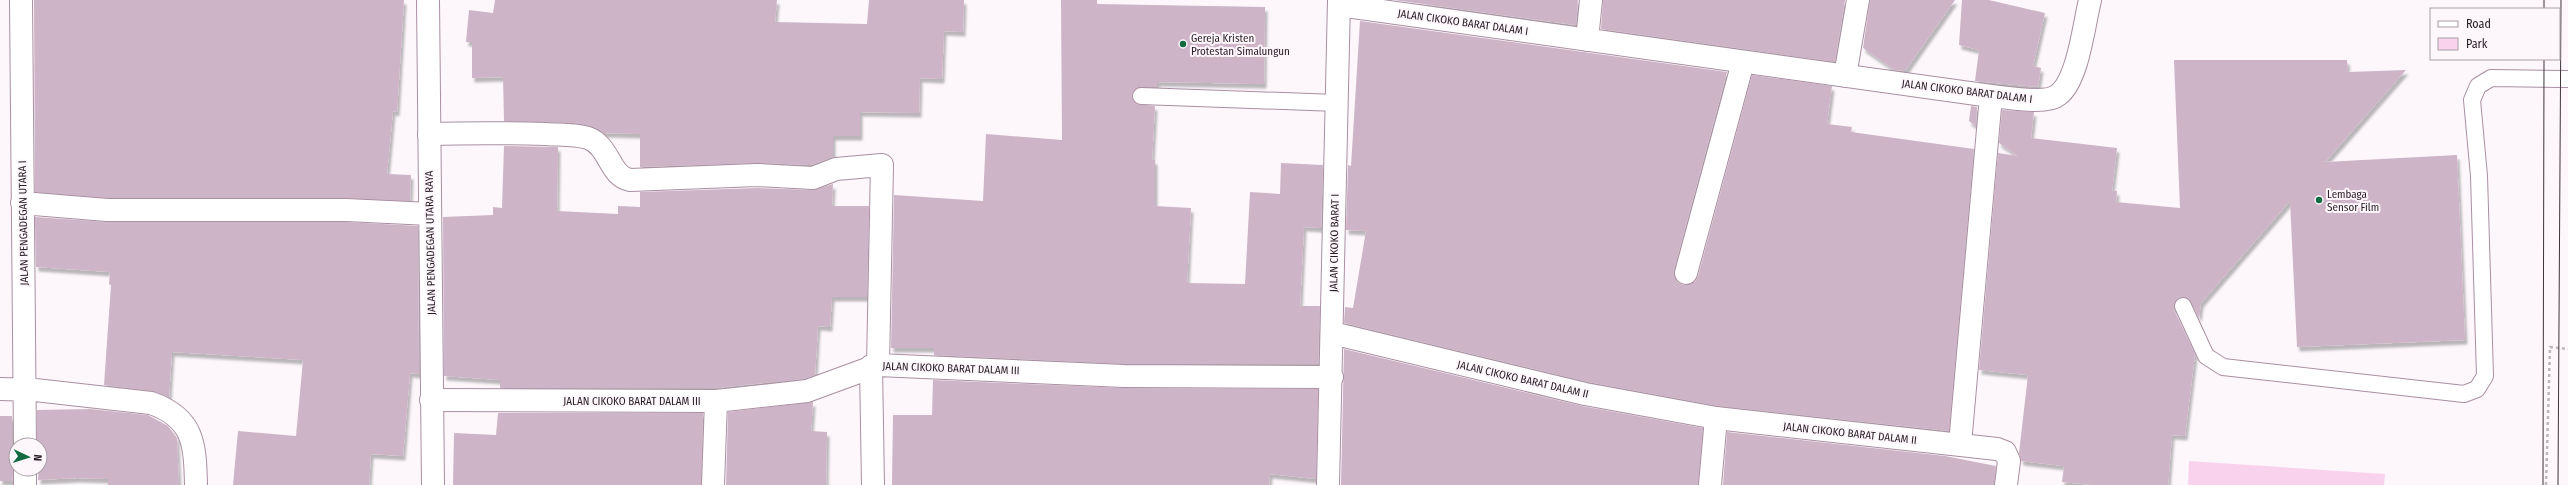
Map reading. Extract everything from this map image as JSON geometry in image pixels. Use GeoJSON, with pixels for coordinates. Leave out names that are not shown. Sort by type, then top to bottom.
{"type":"FeatureCollection","features":[{"type":"Feature","properties":{"kind":"street","name":"JALAN PENGADEGAN UTARA I"},"geometry":{"type":"LineString","coordinates":[[21,0],[25,437]]}},
{"type":"Feature","properties":{"kind":"street","name":"JALAN PENGADEGAN UTARA RAYA"},"geometry":{"type":"LineString","coordinates":[[428,0],[432,485]]}},
{"type":"Feature","properties":{"kind":"street"},"geometry":{"type":"LineString","coordinates":[[1587,40],[1592,0]]}},
{"type":"Feature","properties":{"kind":"street"},"geometry":{"type":"LineString","coordinates":[[1845,76],[1858,0]]}},
{"type":"Feature","properties":{"kind":"street","name":"JALAN CIKOKO BARAT DALAM I"},"geometry":{"type":"LineString","coordinates":[[1339,2],[1743,62],[1991,96],[2043,100],[2058,96],[2071,79],[2090,0]]}},
{"type":"Feature","properties":{"kind":"street","name":"JALAN CIKOKO BARAT I"},"geometry":{"type":"LineString","coordinates":[[1328,485],[1332,377],[1339,2]]}},
{"type":"Feature","properties":{"kind":"street"},"geometry":{"type":"LineString","coordinates":[[1686,274],[1743,62]]}},
{"type":"Feature","properties":{"kind":"street"},"geometry":{"type":"LineString","coordinates":[[1960,444],[1991,96]]}},
{"type":"Feature","properties":{"kind":"street"},"geometry":{"type":"LineString","coordinates":[[429,134],[493,132],[570,135],[589,139],[600,145],[616,172],[628,180],[757,175],[814,178],[836,169],[882,165],[875,365],[873,485]]}},
{"type":"Feature","properties":{"kind":"street"},"geometry":{"type":"LineString","coordinates":[[22,203],[107,210],[346,210],[430,214]]}},
{"type":"Feature","properties":{"kind":"street","name":"JALAN CIKOKO BARAT DALAM II"},"geometry":{"type":"LineString","coordinates":[[1332,333],[1585,394],[1716,418],[1867,436],[1960,444],[2005,452],[2010,461],[2006,485]]}},
{"type":"Feature","properties":{"kind":"street","name":"JALAN CIKOKO BARAT DALAM III"},"geometry":{"type":"LineString","coordinates":[[432,400],[716,401],[807,391],[875,365],[1124,376],[1332,377]]}},
{"type":"Feature","properties":{"kind":"street"},"geometry":{"type":"LineString","coordinates":[[0,389],[24,390],[151,403],[165,408],[185,423],[192,440],[196,485]]}},
{"type":"Feature","properties":{"kind":"street"},"geometry":{"type":"LineString","coordinates":[[713,485],[716,401]]}},
{"type":"Feature","properties":{"kind":"street"},"geometry":{"type":"LineString","coordinates":[[1710,485],[1716,418]]}},
{"type":"Feature","properties":{"kind":"lane"},"geometry":{"type":"LineString","coordinates":[[2183,306],[2206,356],[2223,367],[2464,394],[2477,389],[2485,376],[2479,176],[2472,100],[2478,86],[2491,78],[2568,79]]}},
{"type":"Feature","properties":{"kind":"lane"},"geometry":{"type":"LineString","coordinates":[[1141,96],[1337,103]]}},
{"type":"Feature","properties":{"kind":"path"},"geometry":{"type":"LineString","coordinates":[[2546,485],[2550,348],[2568,349]]}},
{"type":"Feature","properties":{"kind":"green space"},"geometry":{"type":"Polygon","coordinates":[[[2189,461],[2385,474],[2384,485],[2188,485],[2189,461]]]}},
{"type":"Feature","properties":{"kind":"building"},"geometry":{"type":"Polygon","coordinates":[[[34,0],[404,0],[397,112],[393,111],[387,174],[411,175],[410,201],[346,198],[108,198],[35,192],[34,0]]]}},
{"type":"Feature","properties":{"kind":"building"},"geometry":{"type":"Polygon","coordinates":[[[495,0],[777,0],[775,22],[867,24],[869,0],[964,0],[963,32],[944,31],[942,79],[920,78],[919,113],[860,112],[860,136],[833,136],[833,157],[811,165],[757,163],[640,167],[640,134],[604,133],[591,126],[574,123],[504,121],[503,77],[472,78],[472,42],[466,42],[469,10],[493,13],[495,0]]]}},
{"type":"Feature","properties":{"kind":"building"},"geometry":{"type":"Polygon","coordinates":[[[1061,0],[1097,0],[1097,4],[1265,7],[1264,84],[1157,82],[1157,87],[1137,87],[1132,96],[1136,104],[1155,106],[1152,160],[1155,160],[1155,206],[1191,208],[1187,283],[1245,284],[1250,192],[1280,194],[1281,163],[1323,165],[1321,228],[1304,227],[1300,306],[1320,306],[1318,364],[1124,364],[934,355],[934,348],[891,348],[894,195],[983,201],[986,134],[1062,140],[1061,0]]]}},
{"type":"Feature","properties":{"kind":"building"},"geometry":{"type":"Polygon","coordinates":[[[1394,0],[1578,0],[1576,25],[1394,0]]]}},
{"type":"Feature","properties":{"kind":"building"},"geometry":{"type":"Polygon","coordinates":[[[1603,0],[1845,0],[1835,62],[1601,29],[1603,0]]]}},
{"type":"Feature","properties":{"kind":"building"},"geometry":{"type":"Polygon","coordinates":[[[1870,0],[1955,0],[1905,71],[1895,70],[1863,48],[1870,0]]]}},
{"type":"Feature","properties":{"kind":"building"},"geometry":{"type":"Polygon","coordinates":[[[1962,0],[1989,0],[2045,13],[2033,66],[2041,68],[2038,87],[1975,81],[1979,50],[1959,45],[1962,0]]]}},
{"type":"Feature","properties":{"kind":"building"},"geometry":{"type":"Polygon","coordinates":[[[1360,21],[1727,72],[1674,270],[1677,282],[1683,285],[1695,282],[1698,276],[1752,75],[1832,86],[1827,124],[1852,127],[1851,132],[1974,149],[1949,431],[1718,406],[1588,382],[1344,323],[1345,307],[1353,308],[1366,231],[1346,230],[1348,165],[1351,166],[1360,21]]]}},
{"type":"Feature","properties":{"kind":"building"},"geometry":{"type":"Polygon","coordinates":[[[2174,60],[2347,60],[2348,72],[2406,70],[2325,162],[2457,155],[2465,340],[2297,347],[2290,201],[2201,303],[2199,318],[2189,299],[2179,297],[2175,301],[2174,310],[2195,354],[2185,436],[2172,435],[2168,485],[2093,485],[2062,482],[2064,466],[2021,461],[2019,453],[2028,375],[1979,370],[1998,153],[2018,156],[1999,143],[2002,110],[2034,112],[2031,138],[2117,148],[2112,191],[2117,191],[2116,202],[2180,208],[2174,60]]]}},
{"type":"Feature","properties":{"kind":"building"},"geometry":{"type":"Polygon","coordinates":[[[1971,106],[1977,107],[1976,126],[1969,121],[1971,106]]]}},
{"type":"Feature","properties":{"kind":"building"},"geometry":{"type":"Polygon","coordinates":[[[504,146],[558,147],[557,211],[618,214],[618,206],[640,207],[640,192],[757,188],[813,190],[833,184],[832,206],[869,206],[867,297],[832,297],[830,327],[818,326],[815,375],[804,379],[715,388],[500,388],[500,380],[444,376],[443,217],[493,215],[493,207],[502,208],[504,146]]]}},
{"type":"Feature","properties":{"kind":"building"},"geometry":{"type":"Polygon","coordinates":[[[35,217],[107,222],[346,222],[418,226],[419,374],[410,373],[403,456],[371,454],[369,485],[233,485],[238,431],[296,436],[303,360],[172,352],[169,397],[153,391],[104,385],[111,285],[109,284],[110,272],[36,267],[35,217]]]}},
{"type":"Feature","properties":{"kind":"building"},"geometry":{"type":"Polygon","coordinates":[[[1344,349],[1582,406],[1703,428],[1698,485],[1341,485],[1344,349]]]}},
{"type":"Feature","properties":{"kind":"building"},"geometry":{"type":"Polygon","coordinates":[[[933,380],[1123,388],[1318,389],[1316,479],[1270,474],[1269,485],[892,485],[893,415],[932,415],[933,380]]]}},
{"type":"Feature","properties":{"kind":"building"},"geometry":{"type":"Polygon","coordinates":[[[813,402],[811,431],[827,432],[826,485],[726,485],[728,412],[813,402]]]}},
{"type":"Feature","properties":{"kind":"building"},"geometry":{"type":"Polygon","coordinates":[[[90,409],[148,415],[168,426],[177,438],[179,485],[108,485],[108,479],[78,478],[38,480],[38,477],[48,477],[48,437],[37,437],[37,410],[90,409]]]}},
{"type":"Feature","properties":{"kind":"building"},"geometry":{"type":"Polygon","coordinates":[[[498,413],[703,413],[701,485],[453,485],[454,433],[496,435],[498,413]]]}},
{"type":"Feature","properties":{"kind":"building"},"geometry":{"type":"Polygon","coordinates":[[[0,416],[12,416],[12,437],[8,437],[8,477],[13,477],[12,481],[0,481],[0,416]]]}},
{"type":"Feature","properties":{"kind":"building"},"geometry":{"type":"Polygon","coordinates":[[[1727,432],[1945,456],[1996,466],[1994,485],[1723,485],[1727,432]]]}},
{"type":"Feature","properties":{"kind":"tram line"},"geometry":{"type":"LineString","coordinates":[[2544,0],[2544,8]]}},
{"type":"Feature","properties":{"kind":"tram line"},"geometry":{"type":"LineString","coordinates":[[2558,485],[2561,0]]}},
{"type":"Feature","properties":{"kind":"tram line"},"geometry":{"type":"LineString","coordinates":[[2543,485],[2544,60]]}},
{"type":"Feature","properties":{"kind":"place","name":"Gereja Kristen Protestan Simalungun"},"geometry":{"type":"Point","coordinates":[1183,44]}},
{"type":"Feature","properties":{"kind":"place","name":"Lembaga Sensor Film"},"geometry":{"type":"Point","coordinates":[2319,200]}}]}
